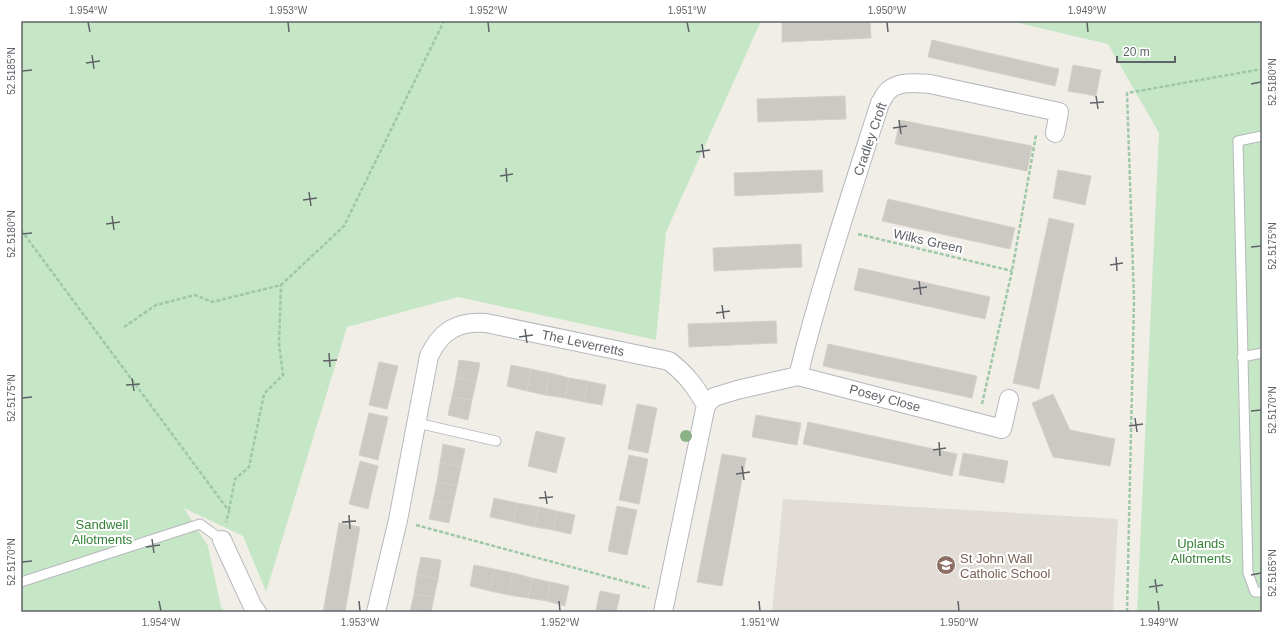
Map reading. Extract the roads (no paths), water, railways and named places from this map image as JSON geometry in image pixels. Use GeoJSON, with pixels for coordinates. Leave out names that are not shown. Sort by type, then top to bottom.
{"type":"FeatureCollection","features":[{"type":"Feature","properties":{"kind":"street","name":"Cradley Croft"},"geometry":{"type":"LineString","coordinates":[[798,376],[807,338],[880,103],[890,89],[899,85],[910,83],[930,84],[1058,112],[1054,133]]}},
{"type":"Feature","properties":{"kind":"street","name":"The Leverretts"},"geometry":{"type":"LineString","coordinates":[[376,612],[398,520],[429,356],[435,344],[446,332],[459,325],[472,322],[486,323],[669,361],[681,370],[692,382],[706,405]]}},
{"type":"Feature","properties":{"kind":"street","name":"Posey Close"},"geometry":{"type":"LineString","coordinates":[[706,405],[714,397],[736,390],[798,376],[1002,429],[1009,399]]}},
{"type":"Feature","properties":{"kind":"street"},"geometry":{"type":"LineString","coordinates":[[663,612],[706,405]]}},
{"type":"Feature","properties":{"kind":"street"},"geometry":{"type":"LineString","coordinates":[[222,540],[253,607],[257,612]]}},
{"type":"Feature","properties":{"kind":"lane"},"geometry":{"type":"LineString","coordinates":[[1262,136],[1238,142],[1248,573],[1255,592],[1262,592]]}},
{"type":"Feature","properties":{"kind":"lane"},"geometry":{"type":"LineString","coordinates":[[1242,357],[1262,353]]}},
{"type":"Feature","properties":{"kind":"lane"},"geometry":{"type":"LineString","coordinates":[[416,423],[496,441]]}},
{"type":"Feature","properties":{"kind":"lane"},"geometry":{"type":"LineString","coordinates":[[21,582],[200,524],[222,540]]}},
{"type":"Feature","properties":{"kind":"place","name":"St John Wall Catholic School"},"geometry":{"type":"Point","coordinates":[946,565]}},
{"type":"Feature","properties":{"kind":"park label","name":"Sandwell Allotments"},"geometry":{"type":"Point","coordinates":[102,532]}},
{"type":"Feature","properties":{"kind":"park label","name":"Uplands Allotments"},"geometry":{"type":"Point","coordinates":[1201,550]}}]}
